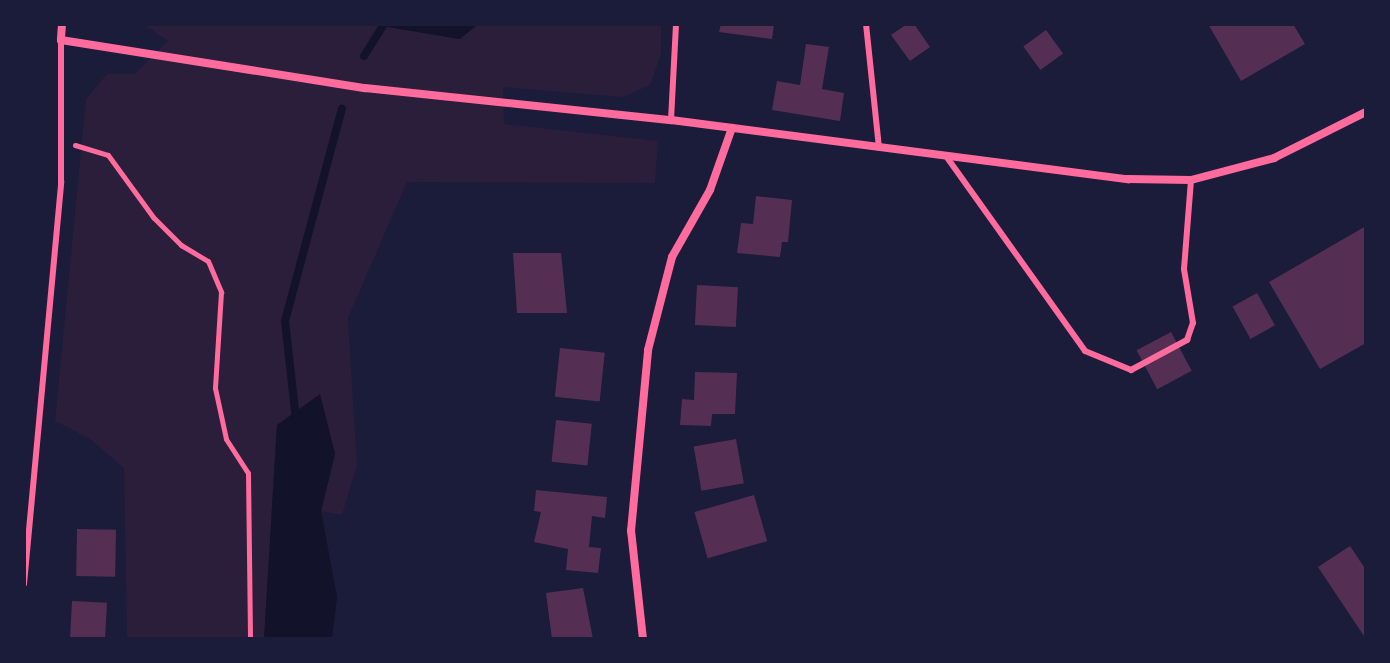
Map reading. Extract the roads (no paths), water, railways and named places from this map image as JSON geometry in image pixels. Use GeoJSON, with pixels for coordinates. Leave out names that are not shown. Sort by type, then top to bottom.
{"type":"FeatureCollection","features":[{"type":"Feature","properties":{"kind":"street"},"geometry":{"type":"LineString","coordinates":[[62,24],[61,40],[365,88],[671,120],[1128,179],[1191,180],[1274,158],[1366,112]]}},
{"type":"Feature","properties":{"kind":"street"},"geometry":{"type":"LineString","coordinates":[[643,639],[631,531],[648,350],[672,257],[710,190],[732,128]]}},
{"type":"Feature","properties":{"kind":"lane"},"geometry":{"type":"LineString","coordinates":[[671,120],[676,24]]}},
{"type":"Feature","properties":{"kind":"lane"},"geometry":{"type":"LineString","coordinates":[[866,24],[879,147]]}},
{"type":"Feature","properties":{"kind":"lane"},"geometry":{"type":"LineString","coordinates":[[24,584],[61,140],[61,40]]}},
{"type":"Feature","properties":{"kind":"lane"},"geometry":{"type":"LineString","coordinates":[[946,156],[1085,351],[1131,370],[1187,340],[1193,323],[1184,269],[1191,180]]}},
{"type":"Feature","properties":{"kind":"waterway"},"geometry":{"type":"LineString","coordinates":[[364,56],[384,24]]}},
{"type":"Feature","properties":{"kind":"waterway"},"geometry":{"type":"LineString","coordinates":[[296,420],[285,321],[342,109]]}}]}
